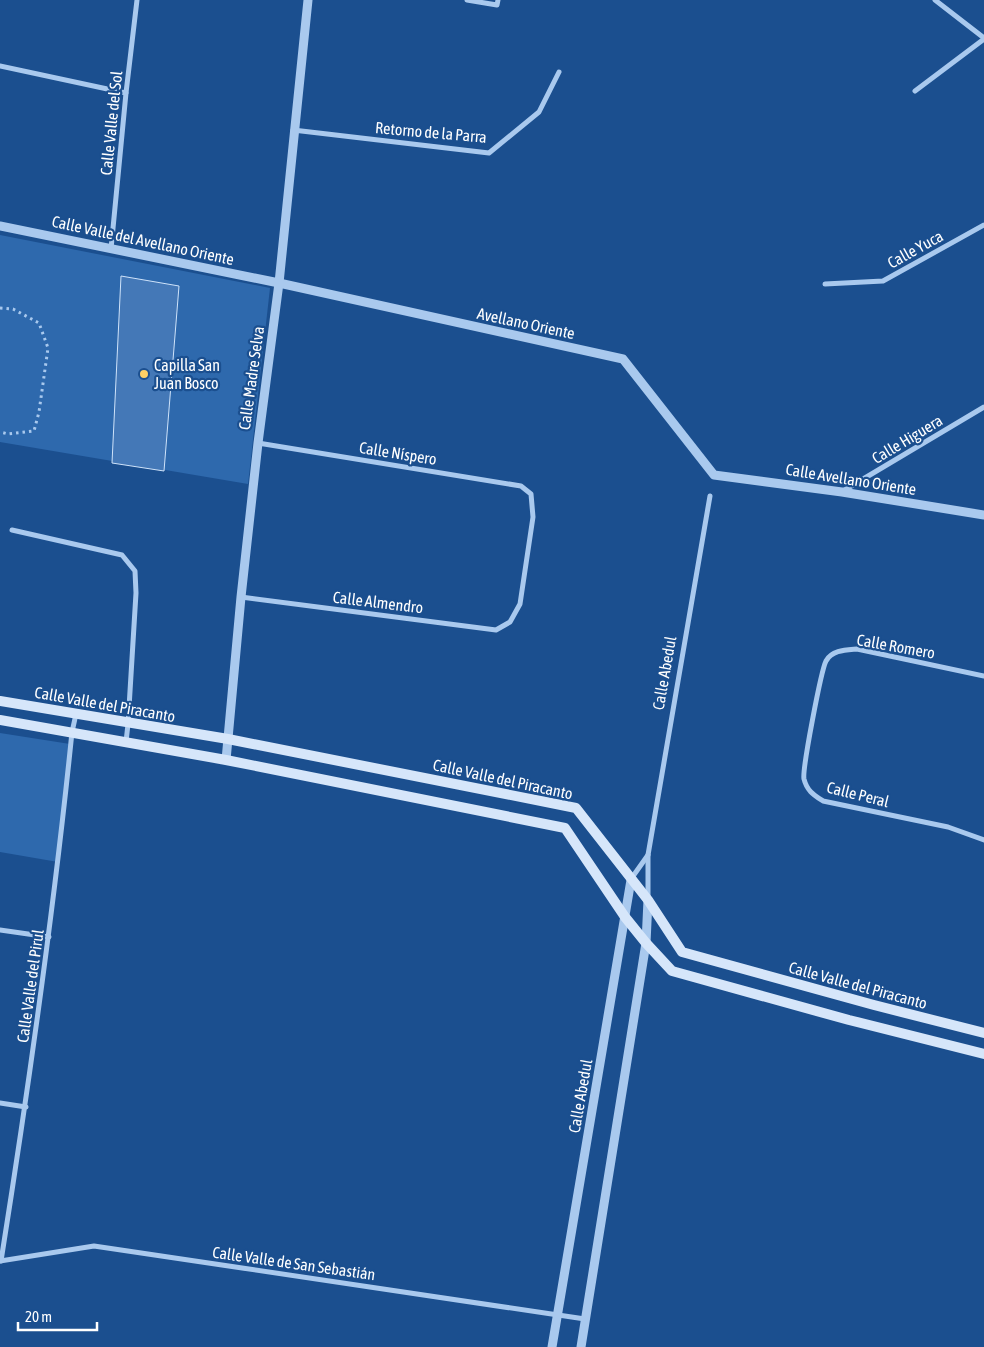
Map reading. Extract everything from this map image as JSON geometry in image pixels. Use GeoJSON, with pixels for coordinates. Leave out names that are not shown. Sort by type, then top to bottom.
{"type":"FeatureCollection","features":[{"type":"Feature","properties":{"kind":"main road","name":"Calle Valle del Piracanto"},"geometry":{"type":"LineString","coordinates":[[0,701],[128,724],[228,739],[576,808],[648,900],[682,952],[984,1033]]}},
{"type":"Feature","properties":{"kind":"main road","name":"Calle Valle del Piracanto"},"geometry":{"type":"LineString","coordinates":[[0,720],[226,760],[565,828],[626,917],[672,971],[849,1020],[984,1054]]}},
{"type":"Feature","properties":{"kind":"street","name":"Calle Valle del Sol"},"geometry":{"type":"LineString","coordinates":[[111,249],[137,0]]}},
{"type":"Feature","properties":{"kind":"street","name":"Calle Madre Selva"},"geometry":{"type":"LineString","coordinates":[[226,760],[241,597],[258,442],[279,283],[308,0]]}},
{"type":"Feature","properties":{"kind":"street"},"geometry":{"type":"LineString","coordinates":[[467,0],[497,5],[498,0]]}},
{"type":"Feature","properties":{"kind":"street"},"geometry":{"type":"LineString","coordinates":[[915,91],[984,38],[935,0]]}},
{"type":"Feature","properties":{"kind":"street"},"geometry":{"type":"LineString","coordinates":[[0,66],[126,93]]}},
{"type":"Feature","properties":{"kind":"street","name":"Retorno de la Parra"},"geometry":{"type":"LineString","coordinates":[[294,130],[489,153],[539,112],[559,72]]}},
{"type":"Feature","properties":{"kind":"street","name":"Calle Yuca"},"geometry":{"type":"LineString","coordinates":[[825,284],[883,281],[984,225]]}},
{"type":"Feature","properties":{"kind":"street","name":"Calle Valle del Avellano Oriente"},"geometry":{"type":"LineString","coordinates":[[0,226],[279,283]]}},
{"type":"Feature","properties":{"kind":"street","name":"Avellano Oriente"},"geometry":{"type":"LineString","coordinates":[[279,283],[623,359],[714,475]]}},
{"type":"Feature","properties":{"kind":"street","name":"Calle Higuera"},"geometry":{"type":"LineString","coordinates":[[842,492],[984,407]]}},
{"type":"Feature","properties":{"kind":"street","name":"Calle Níspero"},"geometry":{"type":"LineString","coordinates":[[258,442],[521,486],[531,494],[533,517],[520,604],[510,622]]}},
{"type":"Feature","properties":{"kind":"street","name":"Calle Avellano Oriente"},"geometry":{"type":"LineString","coordinates":[[714,475],[842,492],[984,515]]}},
{"type":"Feature","properties":{"kind":"street","name":"Calle Abedul"},"geometry":{"type":"LineString","coordinates":[[580,1347],[646,942],[648,855],[710,496]]}},
{"type":"Feature","properties":{"kind":"street"},"geometry":{"type":"LineString","coordinates":[[12,530],[122,555],[135,571],[136,593],[126,743]]}},
{"type":"Feature","properties":{"kind":"street","name":"Calle Almendro"},"geometry":{"type":"LineString","coordinates":[[241,597],[496,630],[510,622]]}},
{"type":"Feature","properties":{"kind":"street","name":"Calle Romero"},"geometry":{"type":"LineString","coordinates":[[815,709],[826,660],[837,651],[857,649],[984,676]]}},
{"type":"Feature","properties":{"kind":"street","name":"Calle Peral"},"geometry":{"type":"LineString","coordinates":[[815,709],[804,778],[810,792],[823,801],[948,826],[984,840]]}},
{"type":"Feature","properties":{"kind":"street","name":"Calle Valle del Pirul"},"geometry":{"type":"LineString","coordinates":[[0,1261],[26,1107],[49,937],[72,732],[76,714]]}},
{"type":"Feature","properties":{"kind":"street","name":"Calle Abedul"},"geometry":{"type":"LineString","coordinates":[[552,1347],[631,880],[648,855]]}},
{"type":"Feature","properties":{"kind":"street"},"geometry":{"type":"LineString","coordinates":[[0,930],[49,937]]}},
{"type":"Feature","properties":{"kind":"street"},"geometry":{"type":"LineString","coordinates":[[0,1103],[26,1107]]}},
{"type":"Feature","properties":{"kind":"street","name":"Calle Valle de San Sebastián"},"geometry":{"type":"LineString","coordinates":[[0,1261],[94,1246],[585,1319]]}},
{"type":"Feature","properties":{"kind":"path"},"geometry":{"type":"LineString","coordinates":[[0,308],[13,310],[39,324],[48,348],[39,412],[34,431],[8,434],[0,432]]}},
{"type":"Feature","properties":{"kind":"shaded area"},"geometry":{"type":"Polygon","coordinates":[[[0,235],[270,288],[248,484],[0,442],[0,235]]]}},
{"type":"Feature","properties":{"kind":"shaded area"},"geometry":{"type":"Polygon","coordinates":[[[0,733],[70,744],[58,862],[0,852],[0,733]]]}},
{"type":"Feature","properties":{"kind":"building","name":"Capilla San Juan Bosco"},"geometry":{"type":"Polygon","coordinates":[[[121,276],[179,286],[164,471],[112,463],[121,276]]]}},
{"type":"Feature","properties":{"kind":"place","name":"Capilla San Juan Bosco"},"geometry":{"type":"Point","coordinates":[144,374]}}]}
